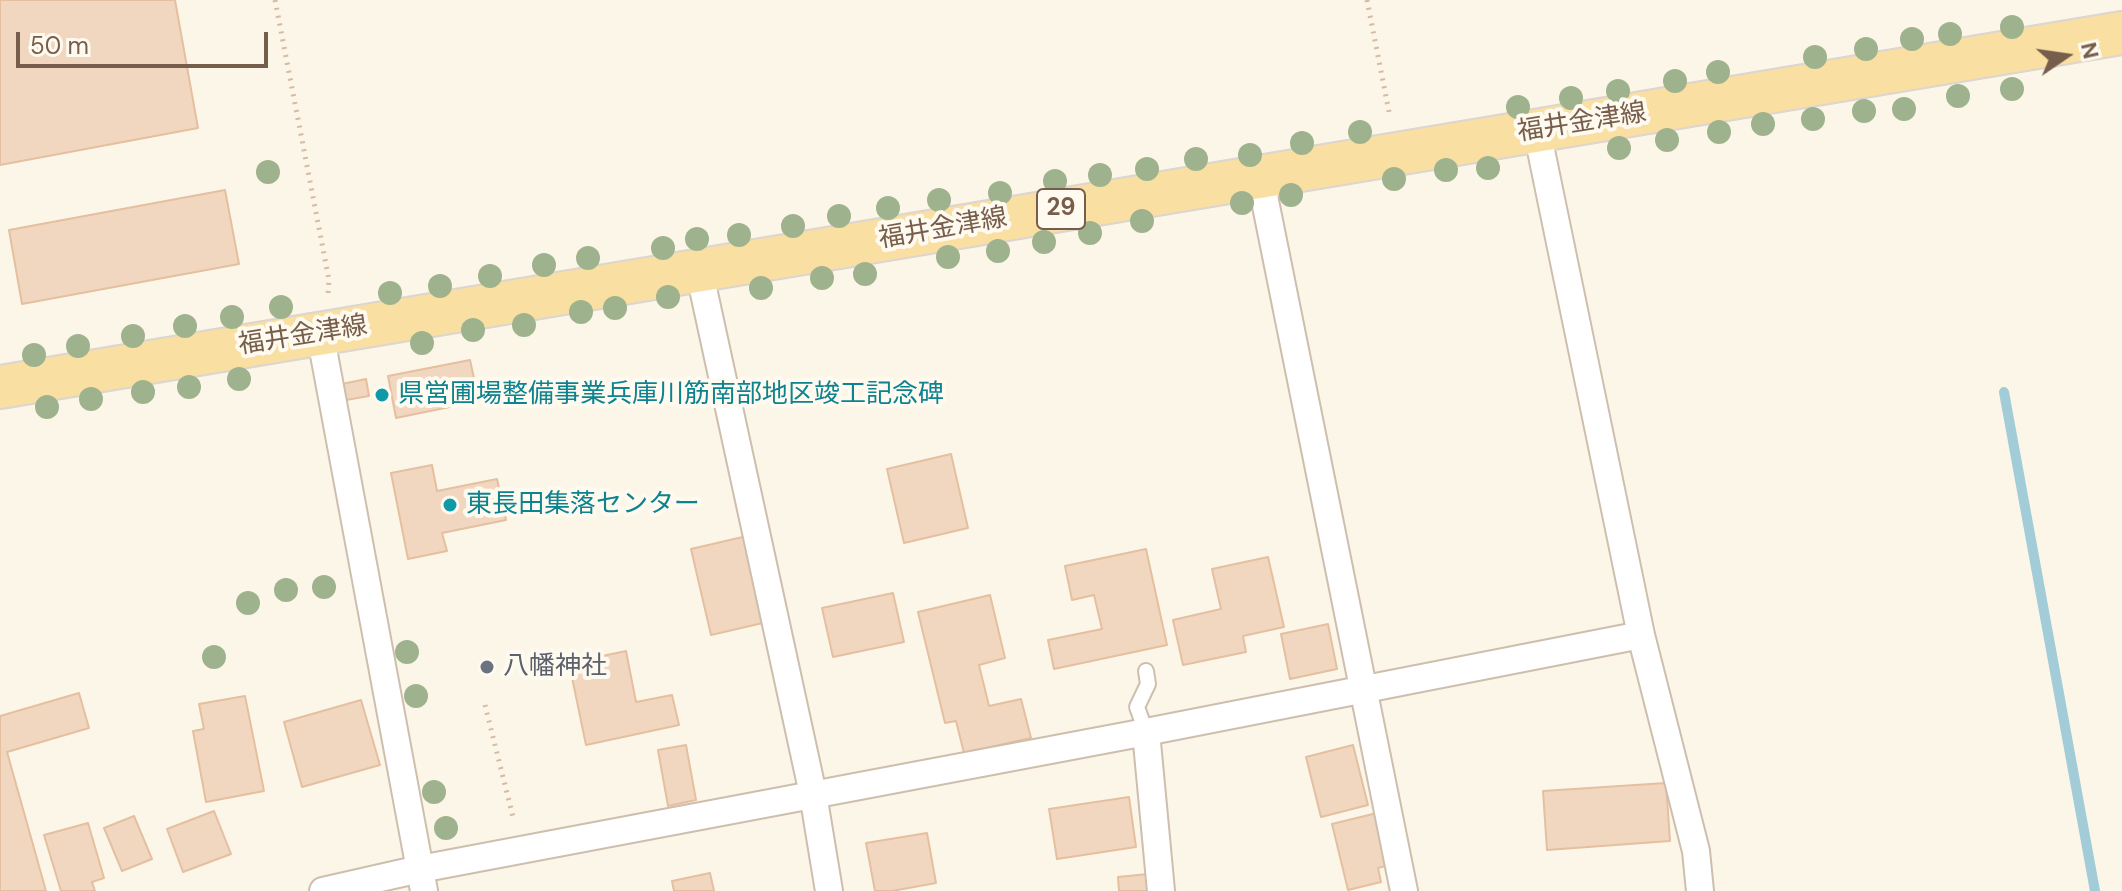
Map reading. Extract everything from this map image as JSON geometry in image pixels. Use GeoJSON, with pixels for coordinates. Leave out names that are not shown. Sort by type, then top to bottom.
{"type":"FeatureCollection","features":[{"type":"Feature","properties":{"kind":"main road","name":"福井金津線"},"geometry":{"type":"LineString","coordinates":[[0,387],[2122,33]]}},
{"type":"Feature","properties":{"kind":"street"},"geometry":{"type":"LineString","coordinates":[[1537,131],[1641,635],[1696,851],[1700,891]]}},
{"type":"Feature","properties":{"kind":"street"},"geometry":{"type":"LineString","coordinates":[[1260,176],[1404,891]]}},
{"type":"Feature","properties":{"kind":"street"},"geometry":{"type":"LineString","coordinates":[[699,270],[813,794],[829,891]]}},
{"type":"Feature","properties":{"kind":"street"},"geometry":{"type":"LineString","coordinates":[[320,333],[422,880]]}},
{"type":"Feature","properties":{"kind":"street"},"geometry":{"type":"LineString","coordinates":[[323,891],[422,880],[522,852],[1641,635]]}},
{"type":"Feature","properties":{"kind":"street"},"geometry":{"type":"LineString","coordinates":[[1146,732],[1161,891]]}},
{"type":"Feature","properties":{"kind":"lane"},"geometry":{"type":"LineString","coordinates":[[1146,671],[1148,684],[1137,707],[1146,732]]}},
{"type":"Feature","properties":{"kind":"path"},"geometry":{"type":"LineString","coordinates":[[275,0],[329,280],[320,333]]}},
{"type":"Feature","properties":{"kind":"path"},"geometry":{"type":"LineString","coordinates":[[1367,0],[1397,154]]}},
{"type":"Feature","properties":{"kind":"path"},"geometry":{"type":"LineString","coordinates":[[485,705],[522,852]]}},
{"type":"Feature","properties":{"kind":"building"},"geometry":{"type":"Polygon","coordinates":[[[0,0],[175,0],[198,128],[0,165],[0,0]]]}},
{"type":"Feature","properties":{"kind":"building"},"geometry":{"type":"Polygon","coordinates":[[[225,190],[239,264],[22,304],[9,230],[225,190]]]}},
{"type":"Feature","properties":{"kind":"building"},"geometry":{"type":"Polygon","coordinates":[[[470,360],[479,401],[396,418],[388,376],[470,360]]]}},
{"type":"Feature","properties":{"kind":"building"},"geometry":{"type":"Polygon","coordinates":[[[366,379],[369,396],[346,400],[342,384],[366,379]]]}},
{"type":"Feature","properties":{"kind":"building"},"geometry":{"type":"Polygon","coordinates":[[[951,454],[968,528],[904,543],[887,469],[951,454]]]}},
{"type":"Feature","properties":{"kind":"building","name":"東長田集落センター"},"geometry":{"type":"Polygon","coordinates":[[[432,465],[437,491],[497,479],[506,520],[442,533],[447,551],[408,559],[391,473],[432,465]]]}},
{"type":"Feature","properties":{"kind":"building"},"geometry":{"type":"Polygon","coordinates":[[[747,536],[767,622],[711,635],[691,549],[747,536]]]}},
{"type":"Feature","properties":{"kind":"building"},"geometry":{"type":"Polygon","coordinates":[[[1146,549],[1167,645],[1054,669],[1048,640],[1102,629],[1094,595],[1072,600],[1065,566],[1146,549]]]}},
{"type":"Feature","properties":{"kind":"building"},"geometry":{"type":"Polygon","coordinates":[[[1268,557],[1284,627],[1243,636],[1246,652],[1183,665],[1173,620],[1221,609],[1212,569],[1268,557]]]}},
{"type":"Feature","properties":{"kind":"building"},"geometry":{"type":"Polygon","coordinates":[[[893,593],[904,642],[833,657],[822,608],[893,593]]]}},
{"type":"Feature","properties":{"kind":"building"},"geometry":{"type":"Polygon","coordinates":[[[990,595],[1005,658],[979,665],[989,706],[1021,699],[1031,738],[964,753],[956,721],[945,723],[918,612],[990,595]]]}},
{"type":"Feature","properties":{"kind":"building"},"geometry":{"type":"Polygon","coordinates":[[[1328,624],[1337,669],[1290,679],[1281,634],[1328,624]]]}},
{"type":"Feature","properties":{"kind":"building"},"geometry":{"type":"Polygon","coordinates":[[[626,651],[636,702],[672,695],[679,725],[586,745],[569,663],[626,651]]]}},
{"type":"Feature","properties":{"kind":"building"},"geometry":{"type":"Polygon","coordinates":[[[79,693],[89,728],[7,752],[46,891],[0,891],[0,716],[79,693]]]}},
{"type":"Feature","properties":{"kind":"building"},"geometry":{"type":"Polygon","coordinates":[[[245,696],[264,791],[206,802],[193,731],[204,729],[199,704],[245,696]]]}},
{"type":"Feature","properties":{"kind":"building"},"geometry":{"type":"Polygon","coordinates":[[[361,700],[380,765],[302,787],[284,722],[361,700]]]}},
{"type":"Feature","properties":{"kind":"building"},"geometry":{"type":"Polygon","coordinates":[[[686,745],[696,800],[668,806],[658,750],[686,745]]]}},
{"type":"Feature","properties":{"kind":"building"},"geometry":{"type":"Polygon","coordinates":[[[1353,745],[1368,805],[1321,817],[1306,757],[1353,745]]]}},
{"type":"Feature","properties":{"kind":"building"},"geometry":{"type":"Polygon","coordinates":[[[1666,783],[1670,841],[1547,850],[1543,791],[1666,783]]]}},
{"type":"Feature","properties":{"kind":"building"},"geometry":{"type":"Polygon","coordinates":[[[1129,797],[1136,847],[1057,859],[1049,809],[1129,797]]]}},
{"type":"Feature","properties":{"kind":"building"},"geometry":{"type":"Polygon","coordinates":[[[214,811],[231,854],[183,872],[167,829],[214,811]]]}},
{"type":"Feature","properties":{"kind":"building"},"geometry":{"type":"Polygon","coordinates":[[[1381,812],[1393,864],[1378,868],[1381,882],[1348,890],[1332,824],[1381,812]]]}},
{"type":"Feature","properties":{"kind":"building"},"geometry":{"type":"Polygon","coordinates":[[[134,816],[152,859],[122,871],[104,828],[134,816]]]}},
{"type":"Feature","properties":{"kind":"building"},"geometry":{"type":"Polygon","coordinates":[[[88,823],[104,878],[92,882],[95,891],[61,891],[44,835],[88,823]]]}},
{"type":"Feature","properties":{"kind":"building"},"geometry":{"type":"Polygon","coordinates":[[[927,833],[936,883],[875,891],[866,843],[927,833]]]}},
{"type":"Feature","properties":{"kind":"building"},"geometry":{"type":"Polygon","coordinates":[[[710,873],[714,891],[674,891],[672,881],[710,873]]]}},
{"type":"Feature","properties":{"kind":"building"},"geometry":{"type":"Polygon","coordinates":[[[1148,874],[1150,891],[1119,891],[1118,877],[1148,874]]]}},
{"type":"Feature","properties":{"kind":"waterway"},"geometry":{"type":"LineString","coordinates":[[2004,392],[2095,891]]}},
{"type":"Feature","properties":{"kind":"place","name":"県営圃場整備事業兵庫川筋南部地区竣工記念碑"},"geometry":{"type":"Point","coordinates":[382,395]}},
{"type":"Feature","properties":{"kind":"place","name":"東長田集落センター"},"geometry":{"type":"Point","coordinates":[450,505]}},
{"type":"Feature","properties":{"kind":"place","name":"八幡神社"},"geometry":{"type":"Point","coordinates":[487,667]}}]}
